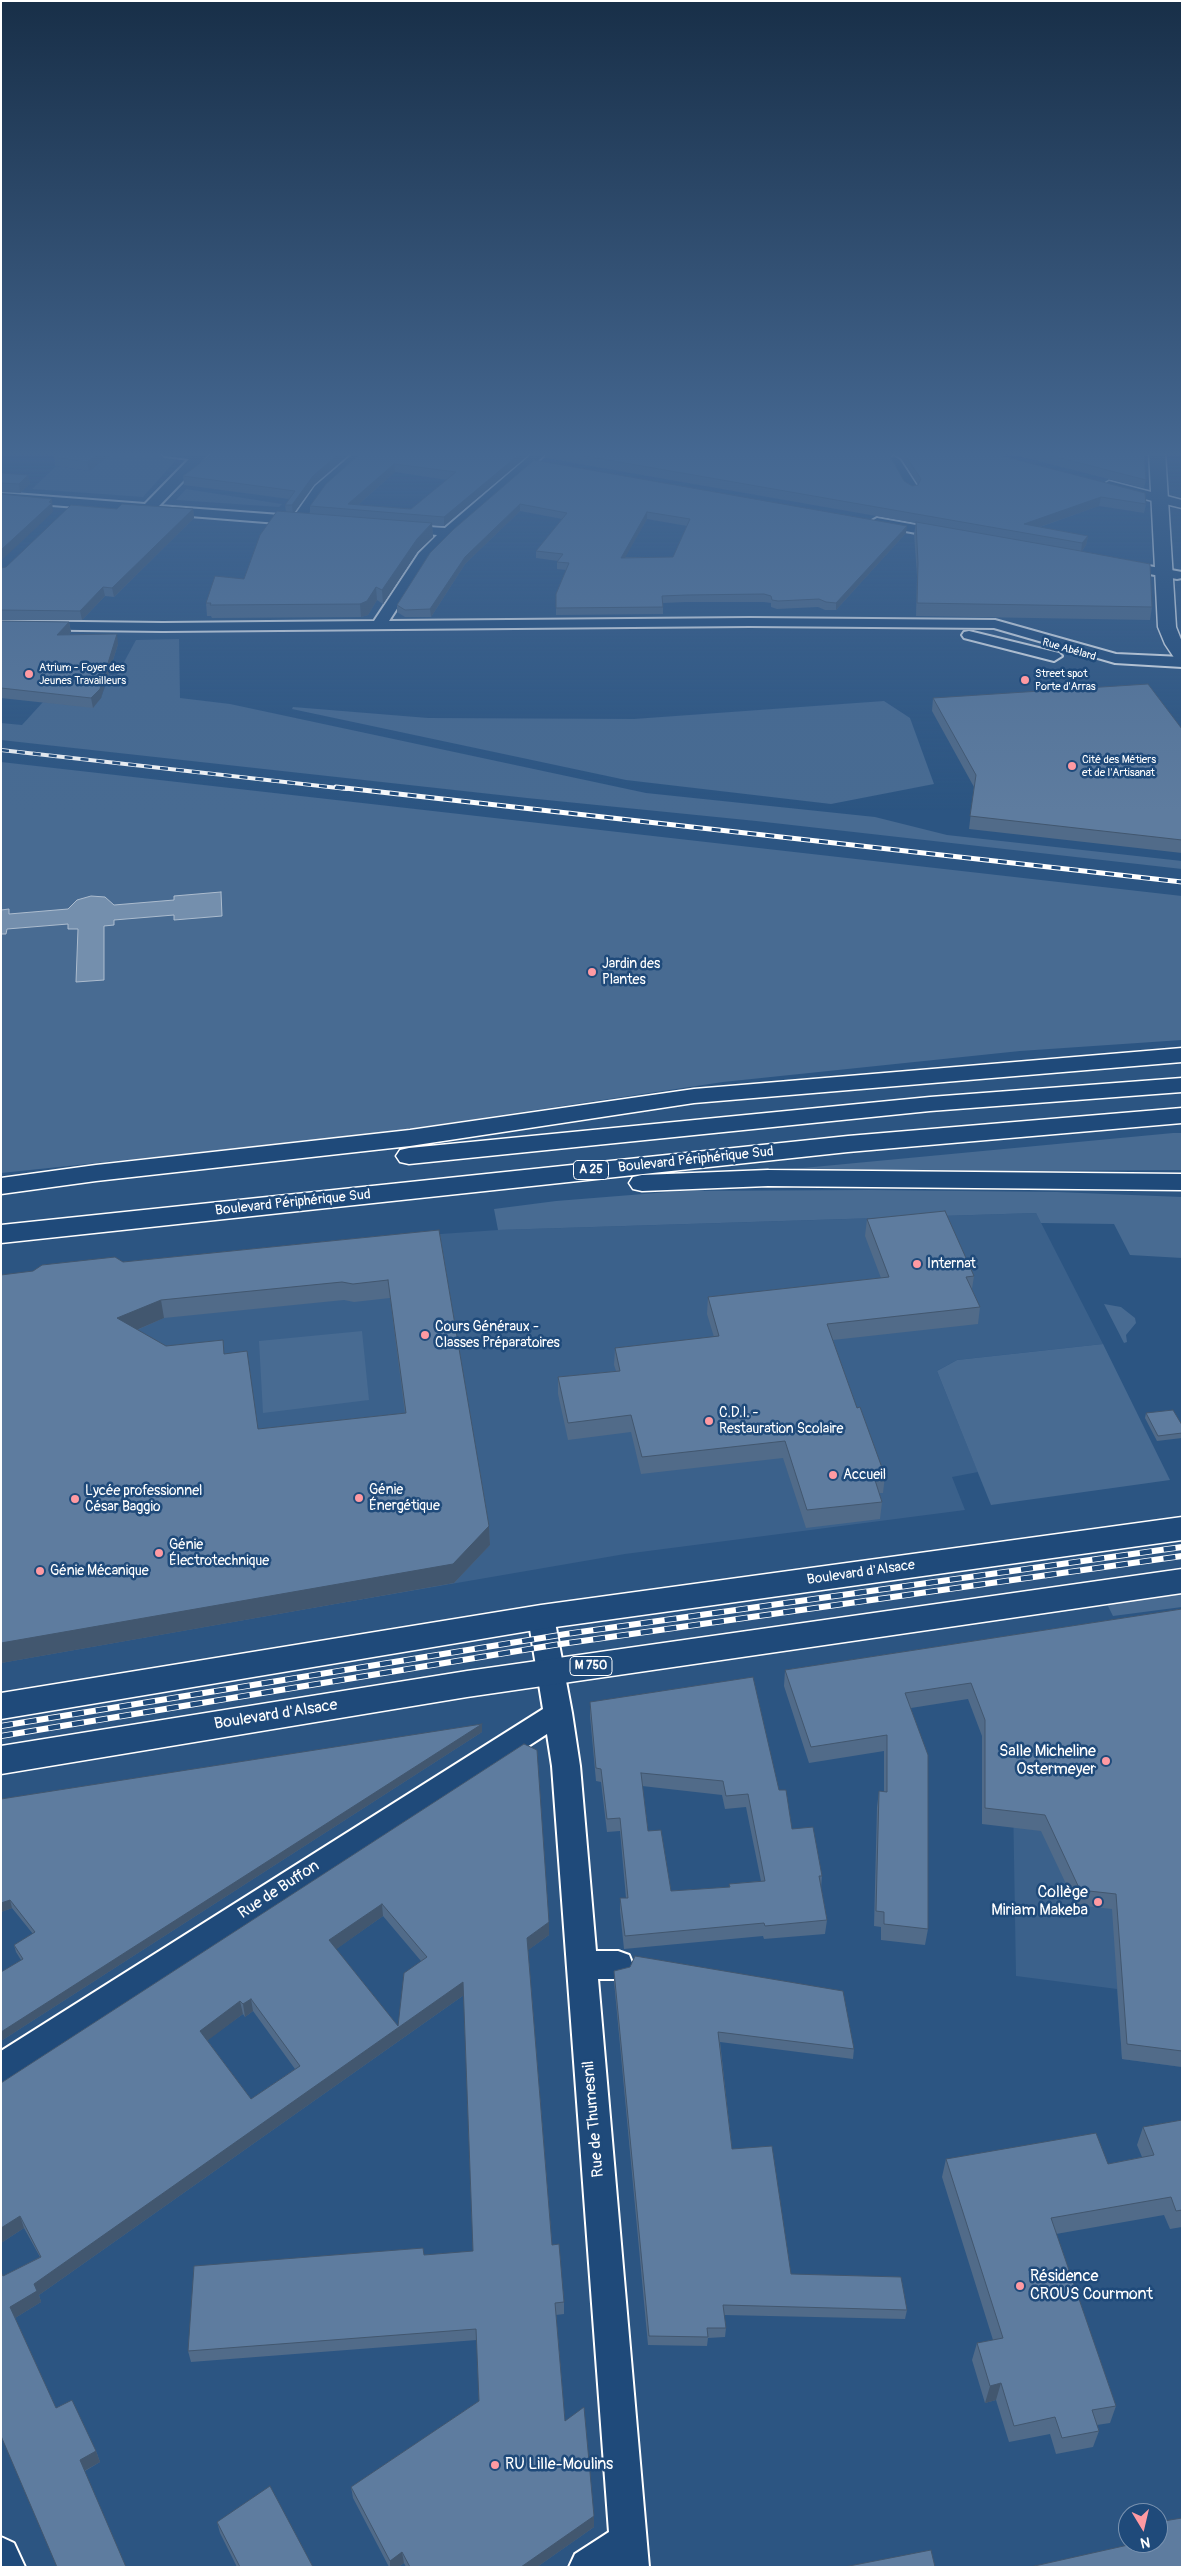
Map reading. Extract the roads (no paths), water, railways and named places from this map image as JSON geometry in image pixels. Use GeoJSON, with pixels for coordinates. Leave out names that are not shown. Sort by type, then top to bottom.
{"type":"FeatureCollection","features":[{"type":"Feature","properties":{"kind":"main road"},"geometry":{"type":"LineString","coordinates":[[1170,574],[1182,624]]}},
{"type":"Feature","properties":{"kind":"main road"},"geometry":{"type":"LineString","coordinates":[[1170,574],[1168,631],[1182,655]]}},
{"type":"Feature","properties":{"kind":"main road"},"geometry":{"type":"LineString","coordinates":[[1,1186],[96,1173],[402,1139],[687,1097],[1182,1055]]}},
{"type":"Feature","properties":{"kind":"main road"},"geometry":{"type":"LineString","coordinates":[[1,1198],[900,1106],[1182,1085]]}},
{"type":"Feature","properties":{"kind":"main road","name":"Boulevard Périphérique Sud"},"geometry":{"type":"LineString","coordinates":[[1,1234],[848,1144],[1182,1115]]}},
{"type":"Feature","properties":{"kind":"main road"},"geometry":{"type":"LineString","coordinates":[[1,1251],[590,1187],[674,1181],[784,1178],[1176,1183]]}},
{"type":"Feature","properties":{"kind":"main road","name":"Boulevard d'Alsace"},"geometry":{"type":"LineString","coordinates":[[1,1706],[541,1617],[1182,1528]]}},
{"type":"Feature","properties":{"kind":"main road","name":"Boulevard d'Alsace"},"geometry":{"type":"LineString","coordinates":[[1,1760],[550,1671],[1182,1581]]}},
{"type":"Feature","properties":{"kind":"street"},"geometry":{"type":"LineString","coordinates":[[379,625],[412,572]]}},
{"type":"Feature","properties":{"kind":"street"},"geometry":{"type":"LineString","coordinates":[[1158,572],[1170,574]]}},
{"type":"Feature","properties":{"kind":"street","name":"Rue Abélard"},"geometry":{"type":"LineString","coordinates":[[1,625],[86,627],[750,622],[957,624],[1007,626],[1122,659],[1182,662]]}},
{"type":"Feature","properties":{"kind":"street","name":"Rue Abélard"},"geometry":{"type":"LineString","coordinates":[[957,624],[994,628],[1126,666],[1179,673]]}},
{"type":"Feature","properties":{"kind":"street"},"geometry":{"type":"LineString","coordinates":[[886,632],[982,636],[1122,674],[1179,673]]}},
{"type":"Feature","properties":{"kind":"street"},"geometry":{"type":"LineString","coordinates":[[541,1617],[550,1671]]}},
{"type":"Feature","properties":{"kind":"street","name":"Rue de Thumesnil"},"geometry":{"type":"LineString","coordinates":[[550,1671],[566,1766],[629,2554]]}},
{"type":"Feature","properties":{"kind":"street","name":"Rue de Buffon"},"geometry":{"type":"LineString","coordinates":[[1,2069],[558,1713]]}},
{"type":"Feature","properties":{"kind":"street"},"geometry":{"type":"LineString","coordinates":[[582,1965],[618,1965]]}},
{"type":"Feature","properties":{"kind":"street"},"geometry":{"type":"LineString","coordinates":[[588,2567],[629,2554]]}},
{"type":"Feature","properties":{"kind":"street"},"geometry":{"type":"LineString","coordinates":[[1,2556],[6,2567]]}},
{"type":"Feature","properties":{"kind":"railway"},"geometry":{"type":"LineString","coordinates":[[1,750],[347,789]]}},
{"type":"Feature","properties":{"kind":"railway"},"geometry":{"type":"LineString","coordinates":[[336,787],[1182,882]]}},
{"type":"Feature","properties":{"kind":"railway"},"geometry":{"type":"LineString","coordinates":[[1,1726],[566,1634],[1182,1547]]}},
{"type":"Feature","properties":{"kind":"railway"},"geometry":{"type":"LineString","coordinates":[[1,1736],[554,1645],[1182,1556]]}},
{"type":"Feature","properties":{"kind":"place","name":"Atrium - Foyer des Jeunes Travailleurs"},"geometry":{"type":"Point","coordinates":[29,674]}},
{"type":"Feature","properties":{"kind":"place","name":"Street spot Porte d'Arras"},"geometry":{"type":"Point","coordinates":[1025,680]}},
{"type":"Feature","properties":{"kind":"place","name":"Cité des Métiers et de l'Artisanat"},"geometry":{"type":"Point","coordinates":[1072,766]}},
{"type":"Feature","properties":{"kind":"place","name":"Jardin des Plantes"},"geometry":{"type":"Point","coordinates":[592,972]}},
{"type":"Feature","properties":{"kind":"place","name":"Internat"},"geometry":{"type":"Point","coordinates":[917,1264]}},
{"type":"Feature","properties":{"kind":"place","name":"Cours Généraux - Classes Préparatoires"},"geometry":{"type":"Point","coordinates":[425,1335]}},
{"type":"Feature","properties":{"kind":"place","name":"C.D.I. - Restauration Scolaire"},"geometry":{"type":"Point","coordinates":[709,1421]}},
{"type":"Feature","properties":{"kind":"place","name":"Accueil"},"geometry":{"type":"Point","coordinates":[833,1475]}},
{"type":"Feature","properties":{"kind":"place","name":"Génie Énergétique"},"geometry":{"type":"Point","coordinates":[359,1498]}},
{"type":"Feature","properties":{"kind":"place","name":"Lycée professionnel César Baggio"},"geometry":{"type":"Point","coordinates":[75,1499]}},
{"type":"Feature","properties":{"kind":"place","name":"Génie Électrotechnique"},"geometry":{"type":"Point","coordinates":[159,1553]}},
{"type":"Feature","properties":{"kind":"place","name":"Génie Mécanique"},"geometry":{"type":"Point","coordinates":[40,1571]}},
{"type":"Feature","properties":{"kind":"place","name":"Salle Micheline Ostermeyer"},"geometry":{"type":"Point","coordinates":[1106,1761]}},
{"type":"Feature","properties":{"kind":"place","name":"Collège Miriam Makeba"},"geometry":{"type":"Point","coordinates":[1098,1902]}},
{"type":"Feature","properties":{"kind":"place","name":"Résidence CROUS Courmont"},"geometry":{"type":"Point","coordinates":[1020,2286]}},
{"type":"Feature","properties":{"kind":"place","name":"RU Lille-Moulins"},"geometry":{"type":"Point","coordinates":[495,2465]}}]}
